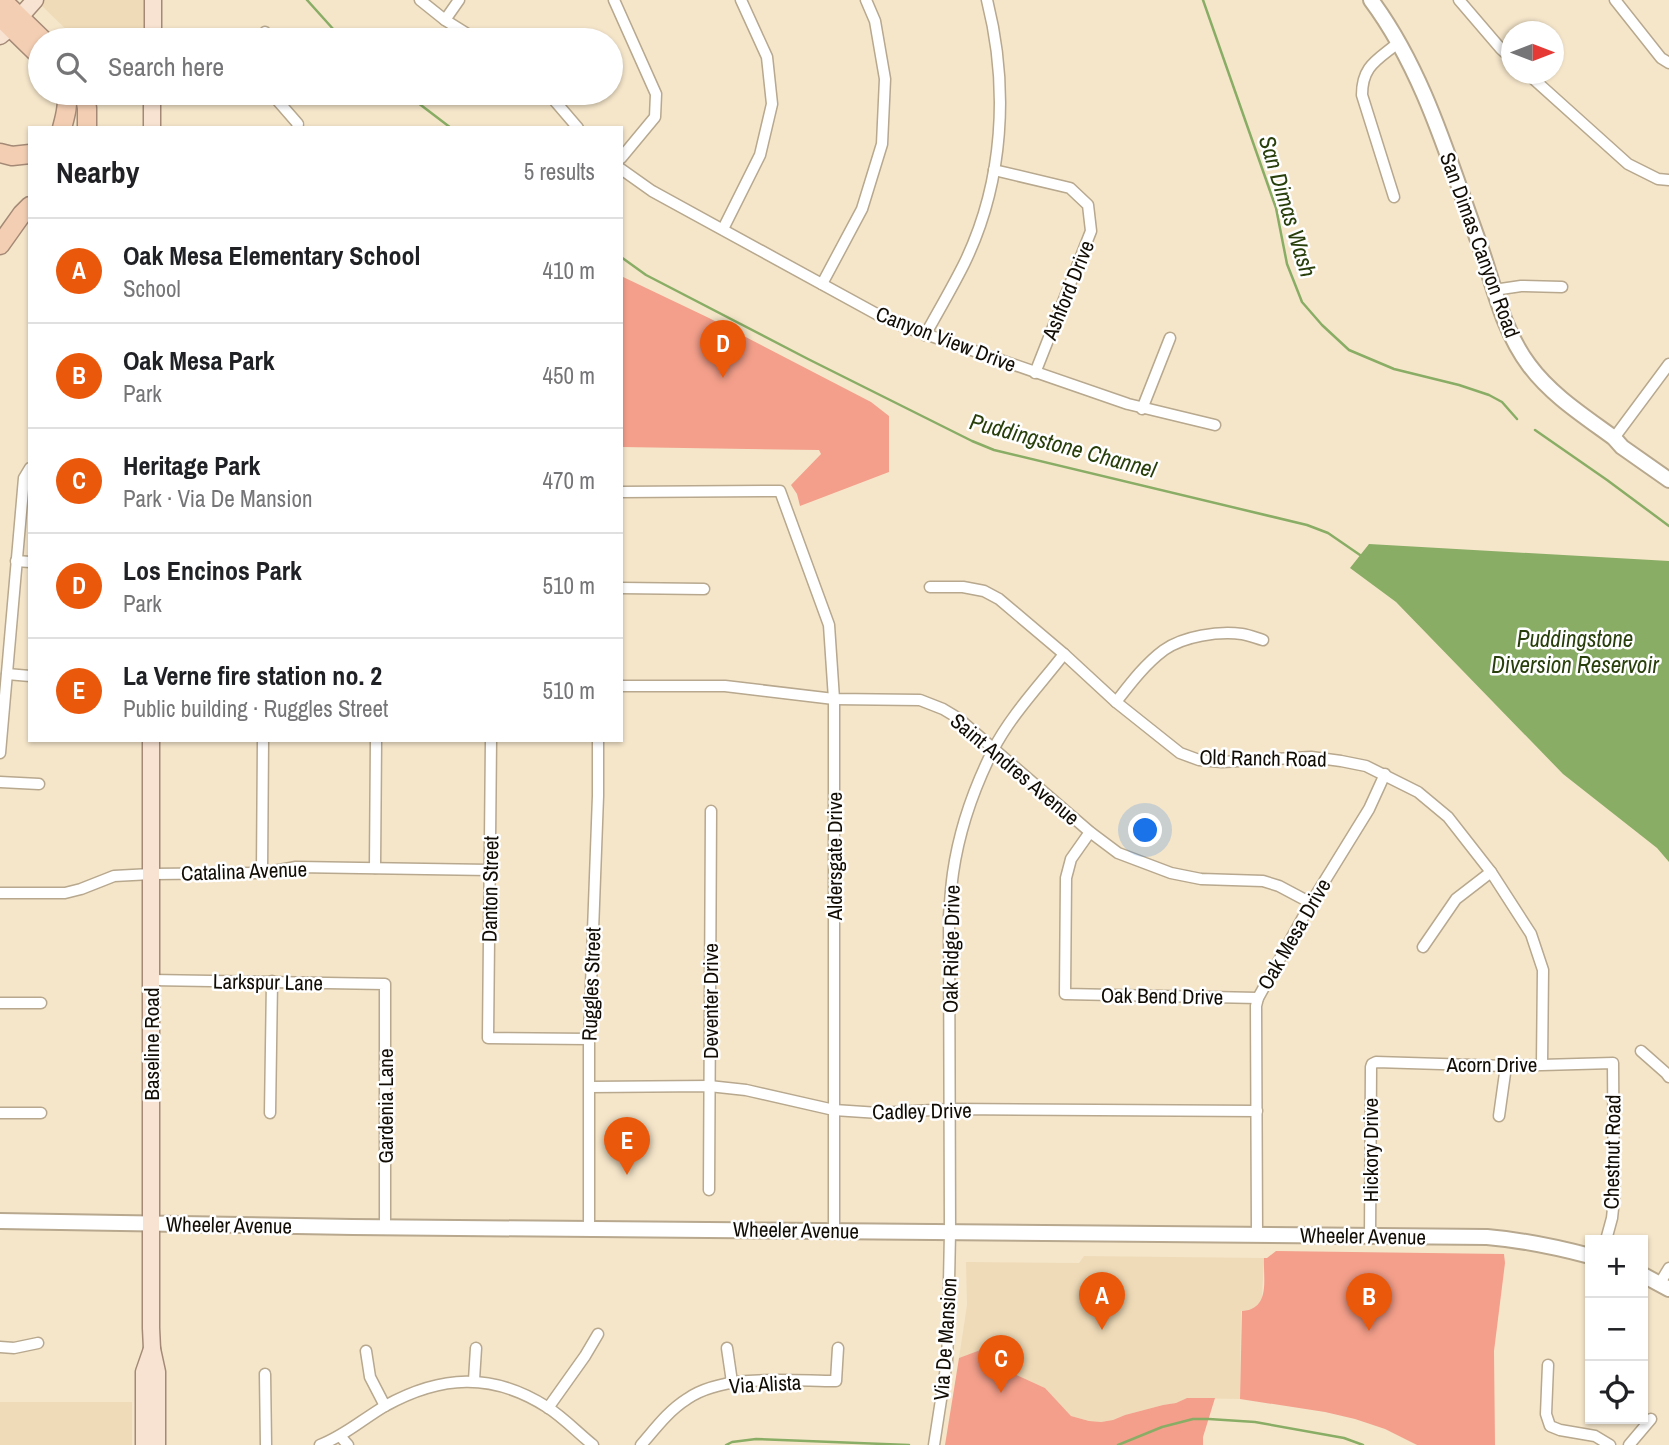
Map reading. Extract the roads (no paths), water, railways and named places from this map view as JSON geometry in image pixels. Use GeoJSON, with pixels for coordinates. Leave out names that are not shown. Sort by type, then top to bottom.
{"type":"FeatureCollection","features":[{"type":"Feature","properties":{"kind":"highway"},"geometry":{"type":"LineString","coordinates":[[7,17],[28,30]]}},
{"type":"Feature","properties":{"kind":"highway"},"geometry":{"type":"LineString","coordinates":[[7,17],[28,42]]}},
{"type":"Feature","properties":{"kind":"highway"},"geometry":{"type":"LineString","coordinates":[[63,126],[67,105]]}},
{"type":"Feature","properties":{"kind":"highway"},"geometry":{"type":"LineString","coordinates":[[86,105],[87,126]]}},
{"type":"Feature","properties":{"kind":"highway"},"geometry":{"type":"LineString","coordinates":[[0,153],[12,156],[28,154]]}},
{"type":"Feature","properties":{"kind":"highway"},"geometry":{"type":"LineString","coordinates":[[0,245],[28,208]]}},
{"type":"Feature","properties":{"kind":"main road"},"geometry":{"type":"LineString","coordinates":[[7,17],[35,0]]}},
{"type":"Feature","properties":{"kind":"main road"},"geometry":{"type":"LineString","coordinates":[[153,0],[153,28]]}},
{"type":"Feature","properties":{"kind":"main road","name":"San Dimas Canyon Road"},"geometry":{"type":"LineString","coordinates":[[1371,0],[1399,42],[1440,134],[1497,305],[1517,347],[1529,366],[1554,392],[1622,447],[1669,480]]}},
{"type":"Feature","properties":{"kind":"main road"},"geometry":{"type":"LineString","coordinates":[[152,105],[152,126]]}},
{"type":"Feature","properties":{"kind":"main road","name":"Baseline Road"},"geometry":{"type":"LineString","coordinates":[[151,742],[152,1349],[158,1371],[157,1445]]}},
{"type":"Feature","properties":{"kind":"main road","name":"Wheeler Avenue"},"geometry":{"type":"LineString","coordinates":[[0,1221],[1487,1237],[1550,1246],[1585,1255]]}},
{"type":"Feature","properties":{"kind":"main road"},"geometry":{"type":"LineString","coordinates":[[1648,1278],[1664,1286]]}},
{"type":"Feature","properties":{"kind":"main road","name":"Baseline Road"},"geometry":{"type":"LineString","coordinates":[[144,1445],[144,1371],[152,1349]]}},
{"type":"Feature","properties":{"kind":"street"},"geometry":{"type":"LineString","coordinates":[[420,0],[458,28]]}},
{"type":"Feature","properties":{"kind":"street"},"geometry":{"type":"LineString","coordinates":[[445,20],[459,0]]}},
{"type":"Feature","properties":{"kind":"street"},"geometry":{"type":"LineString","coordinates":[[614,0],[656,94],[656,117],[623,156]]}},
{"type":"Feature","properties":{"kind":"street"},"geometry":{"type":"LineString","coordinates":[[723,229],[760,155],[772,104],[767,57],[741,0]]}},
{"type":"Feature","properties":{"kind":"street"},"geometry":{"type":"LineString","coordinates":[[822,284],[862,209],[881,145],[884,79],[875,21],[866,0]]}},
{"type":"Feature","properties":{"kind":"street"},"geometry":{"type":"LineString","coordinates":[[925,335],[973,243],[994,170],[1000,92],[997,50],[987,0]]}},
{"type":"Feature","properties":{"kind":"street"},"geometry":{"type":"LineString","coordinates":[[1459,0],[1501,50]]}},
{"type":"Feature","properties":{"kind":"street"},"geometry":{"type":"LineString","coordinates":[[1615,0],[1661,58],[1669,63]]}},
{"type":"Feature","properties":{"kind":"street"},"geometry":{"type":"LineString","coordinates":[[1394,197],[1362,94],[1362,80],[1367,69],[1399,42]]}},
{"type":"Feature","properties":{"kind":"street"},"geometry":{"type":"LineString","coordinates":[[1539,84],[1628,164],[1658,179],[1669,180]]}},
{"type":"Feature","properties":{"kind":"street"},"geometry":{"type":"LineString","coordinates":[[281,105],[298,126]]}},
{"type":"Feature","properties":{"kind":"street"},"geometry":{"type":"LineString","coordinates":[[558,105],[576,126]]}},
{"type":"Feature","properties":{"kind":"street","name":"Canyon View Drive"},"geometry":{"type":"LineString","coordinates":[[623,170],[652,191],[883,317],[925,335],[1143,409],[1215,425]]}},
{"type":"Feature","properties":{"kind":"street","name":"Ashford Drive"},"geometry":{"type":"LineString","coordinates":[[994,170],[1070,188],[1088,205],[1091,231],[1035,373]]}},
{"type":"Feature","properties":{"kind":"street"},"geometry":{"type":"LineString","coordinates":[[1494,290],[1521,286],[1562,287]]}},
{"type":"Feature","properties":{"kind":"street"},"geometry":{"type":"LineString","coordinates":[[1143,409],[1170,338]]}},
{"type":"Feature","properties":{"kind":"street"},"geometry":{"type":"LineString","coordinates":[[1614,438],[1669,364]]}},
{"type":"Feature","properties":{"kind":"street"},"geometry":{"type":"LineString","coordinates":[[0,753],[24,478],[28,471]]}},
{"type":"Feature","properties":{"kind":"street","name":"Aldersgate Drive"},"geometry":{"type":"LineString","coordinates":[[623,492],[780,491],[829,625],[834,699],[834,1230]]}},
{"type":"Feature","properties":{"kind":"street"},"geometry":{"type":"LineString","coordinates":[[16,561],[28,562]]}},
{"type":"Feature","properties":{"kind":"street","name":"Old Ranch Road"},"geometry":{"type":"LineString","coordinates":[[930,587],[963,587],[984,591],[999,599],[1116,702],[1180,753],[1199,760],[1222,762],[1311,757],[1366,765],[1418,792],[1448,817],[1491,872],[1531,934],[1544,970],[1542,1064]]}},
{"type":"Feature","properties":{"kind":"street"},"geometry":{"type":"LineString","coordinates":[[623,588],[704,589]]}},
{"type":"Feature","properties":{"kind":"street"},"geometry":{"type":"LineString","coordinates":[[1116,702],[1151,662],[1164,650],[1182,640],[1210,635],[1242,634],[1263,640]]}},
{"type":"Feature","properties":{"kind":"street","name":"Oak Ridge Drive"},"geometry":{"type":"LineString","coordinates":[[950,1231],[949,916],[953,872],[962,830],[994,748],[1017,713],[1064,654]]}},
{"type":"Feature","properties":{"kind":"street"},"geometry":{"type":"LineString","coordinates":[[7,674],[28,676]]}},
{"type":"Feature","properties":{"kind":"street","name":"Saint Andres Avenue"},"geometry":{"type":"LineString","coordinates":[[623,686],[725,686],[834,699],[920,700],[958,718],[1090,832],[1118,852],[1171,873],[1201,879],[1263,881],[1279,886],[1311,903]]}},
{"type":"Feature","properties":{"kind":"street"},"geometry":{"type":"LineString","coordinates":[[262,873],[263,742]]}},
{"type":"Feature","properties":{"kind":"street"},"geometry":{"type":"LineString","coordinates":[[375,868],[376,742]]}},
{"type":"Feature","properties":{"kind":"street","name":"Danton Street"},"geometry":{"type":"LineString","coordinates":[[492,742],[488,1038],[589,1039]]}},
{"type":"Feature","properties":{"kind":"street","name":"Ruggles Street"},"geometry":{"type":"LineString","coordinates":[[589,1228],[589,1039],[598,742]]}},
{"type":"Feature","properties":{"kind":"street","name":"Oak Mesa Drive"},"geometry":{"type":"LineString","coordinates":[[1257,1234],[1258,998],[1311,903],[1369,809],[1385,775]]}},
{"type":"Feature","properties":{"kind":"street"},"geometry":{"type":"LineString","coordinates":[[0,782],[38,784]]}},
{"type":"Feature","properties":{"kind":"street","name":"Deventer Drive"},"geometry":{"type":"LineString","coordinates":[[709,1191],[710,811]]}},
{"type":"Feature","properties":{"kind":"street","name":"Oak Bend Drive"},"geometry":{"type":"LineString","coordinates":[[1090,832],[1071,859],[1066,878],[1065,994],[1258,998]]}},
{"type":"Feature","properties":{"kind":"street","name":"Catalina Avenue"},"geometry":{"type":"LineString","coordinates":[[0,893],[65,893],[81,890],[114,876],[262,873],[296,867],[490,870]]}},
{"type":"Feature","properties":{"kind":"street"},"geometry":{"type":"LineString","coordinates":[[1423,947],[1456,899],[1491,872]]}},
{"type":"Feature","properties":{"kind":"street","name":"Larkspur Lane"},"geometry":{"type":"LineString","coordinates":[[151,980],[385,984]]}},
{"type":"Feature","properties":{"kind":"street"},"geometry":{"type":"LineString","coordinates":[[270,1113],[272,981]]}},
{"type":"Feature","properties":{"kind":"street","name":"Gardenia Lane"},"geometry":{"type":"LineString","coordinates":[[385,984],[385,1227]]}},
{"type":"Feature","properties":{"kind":"street"},"geometry":{"type":"LineString","coordinates":[[0,1003],[41,1003]]}},
{"type":"Feature","properties":{"kind":"street"},"geometry":{"type":"LineString","coordinates":[[1641,1051],[1669,1077]]}},
{"type":"Feature","properties":{"kind":"street","name":"Acorn Drive"},"geometry":{"type":"LineString","coordinates":[[1372,1064],[1506,1066],[1613,1063]]}},
{"type":"Feature","properties":{"kind":"street","name":"Chestnut Road"},"geometry":{"type":"LineString","coordinates":[[1607,1235],[1614,1199],[1613,1063]]}},
{"type":"Feature","properties":{"kind":"street","name":"Hickory Drive"},"geometry":{"type":"LineString","coordinates":[[1370,1236],[1372,1064]]}},
{"type":"Feature","properties":{"kind":"street"},"geometry":{"type":"LineString","coordinates":[[1499,1116],[1506,1066]]}},
{"type":"Feature","properties":{"kind":"street","name":"Cadley Drive"},"geometry":{"type":"LineString","coordinates":[[590,1087],[709,1086],[747,1090],[834,1110],[878,1113],[950,1109],[1257,1111]]}},
{"type":"Feature","properties":{"kind":"street"},"geometry":{"type":"LineString","coordinates":[[0,1113],[41,1113]]}},
{"type":"Feature","properties":{"kind":"street","name":"Via De Mansion"},"geometry":{"type":"LineString","coordinates":[[934,1445],[947,1361],[950,1231]]}},
{"type":"Feature","properties":{"kind":"street"},"geometry":{"type":"LineString","coordinates":[[1664,1286],[1669,1268]]}},
{"type":"Feature","properties":{"kind":"street"},"geometry":{"type":"LineString","coordinates":[[548,1408],[598,1334]]}},
{"type":"Feature","properties":{"kind":"street"},"geometry":{"type":"LineString","coordinates":[[0,1347],[14,1348],[38,1343]]}},
{"type":"Feature","properties":{"kind":"street"},"geometry":{"type":"LineString","coordinates":[[474,1380],[476,1348]]}},
{"type":"Feature","properties":{"kind":"street"},"geometry":{"type":"LineString","coordinates":[[727,1348],[732,1382]]}},
{"type":"Feature","properties":{"kind":"street","name":"Via Alista"},"geometry":{"type":"LineString","coordinates":[[641,1445],[671,1410],[689,1397],[707,1389],[732,1382],[836,1381],[838,1348]]}},
{"type":"Feature","properties":{"kind":"street"},"geometry":{"type":"LineString","coordinates":[[366,1351],[370,1377],[385,1406]]}},
{"type":"Feature","properties":{"kind":"street"},"geometry":{"type":"LineString","coordinates":[[1548,1365],[1546,1414],[1550,1426],[1595,1436],[1610,1445]]}},
{"type":"Feature","properties":{"kind":"street"},"geometry":{"type":"LineString","coordinates":[[265,1374],[266,1445]]}},
{"type":"Feature","properties":{"kind":"street"},"geometry":{"type":"LineString","coordinates":[[320,1445],[340,1436],[385,1406],[428,1388],[474,1380],[512,1388],[548,1408],[593,1445]]}},
{"type":"Feature","properties":{"kind":"street"},"geometry":{"type":"LineString","coordinates":[[1629,1445],[1651,1419]]}},
{"type":"Feature","properties":{"kind":"street"},"geometry":{"type":"LineString","coordinates":[[340,1436],[348,1445]]}},
{"type":"Feature","properties":{"kind":"water","name":"Puddingstone Diversion Reservoir"},"geometry":{"type":"Polygon","coordinates":[[[1369,544],[1669,561],[1669,862],[1657,848],[1563,774],[1396,602],[1350,568],[1369,544]]]}},
{"type":"Feature","properties":{"kind":"waterway","name":"Puddingstone Channel"},"geometry":{"type":"LineString","coordinates":[[307,0],[332,28]]}},
{"type":"Feature","properties":{"kind":"waterway","name":"San Dimas Wash"},"geometry":{"type":"LineString","coordinates":[[1203,0],[1276,208],[1287,264],[1302,302],[1349,350],[1394,369],[1489,395],[1502,402],[1517,419]]}},
{"type":"Feature","properties":{"kind":"waterway","name":"Puddingstone Channel"},"geometry":{"type":"LineString","coordinates":[[421,105],[448,126]]}},
{"type":"Feature","properties":{"kind":"waterway","name":"Puddingstone Channel"},"geometry":{"type":"LineString","coordinates":[[623,258],[646,275],[808,359],[994,450],[1307,525],[1328,533],[1360,555]]}},
{"type":"Feature","properties":{"kind":"waterway","name":"San Dimas Wash"},"geometry":{"type":"LineString","coordinates":[[1535,430],[1669,526]]}},
{"type":"Feature","properties":{"kind":"waterway"},"geometry":{"type":"LineString","coordinates":[[1118,1445],[1162,1427],[1193,1419],[1255,1422],[1344,1438],[1363,1445]]}},
{"type":"Feature","properties":{"kind":"waterway"},"geometry":{"type":"LineString","coordinates":[[726,1445],[756,1439],[909,1445]]}},
{"type":"Feature","properties":{"kind":"place","name":"Los Encinos Park"},"geometry":{"type":"Point","coordinates":[723,378]}},
{"type":"Feature","properties":{"kind":"place","name":"La Verne fire station no. 2"},"geometry":{"type":"Point","coordinates":[627,1175]}},
{"type":"Feature","properties":{"kind":"place","name":"Oak Mesa Elementary School"},"geometry":{"type":"Point","coordinates":[1102,1330]}},
{"type":"Feature","properties":{"kind":"place","name":"Oak Mesa Park"},"geometry":{"type":"Point","coordinates":[1369,1331]}},
{"type":"Feature","properties":{"kind":"place","name":"Heritage Park"},"geometry":{"type":"Point","coordinates":[1001,1393]}}]}
